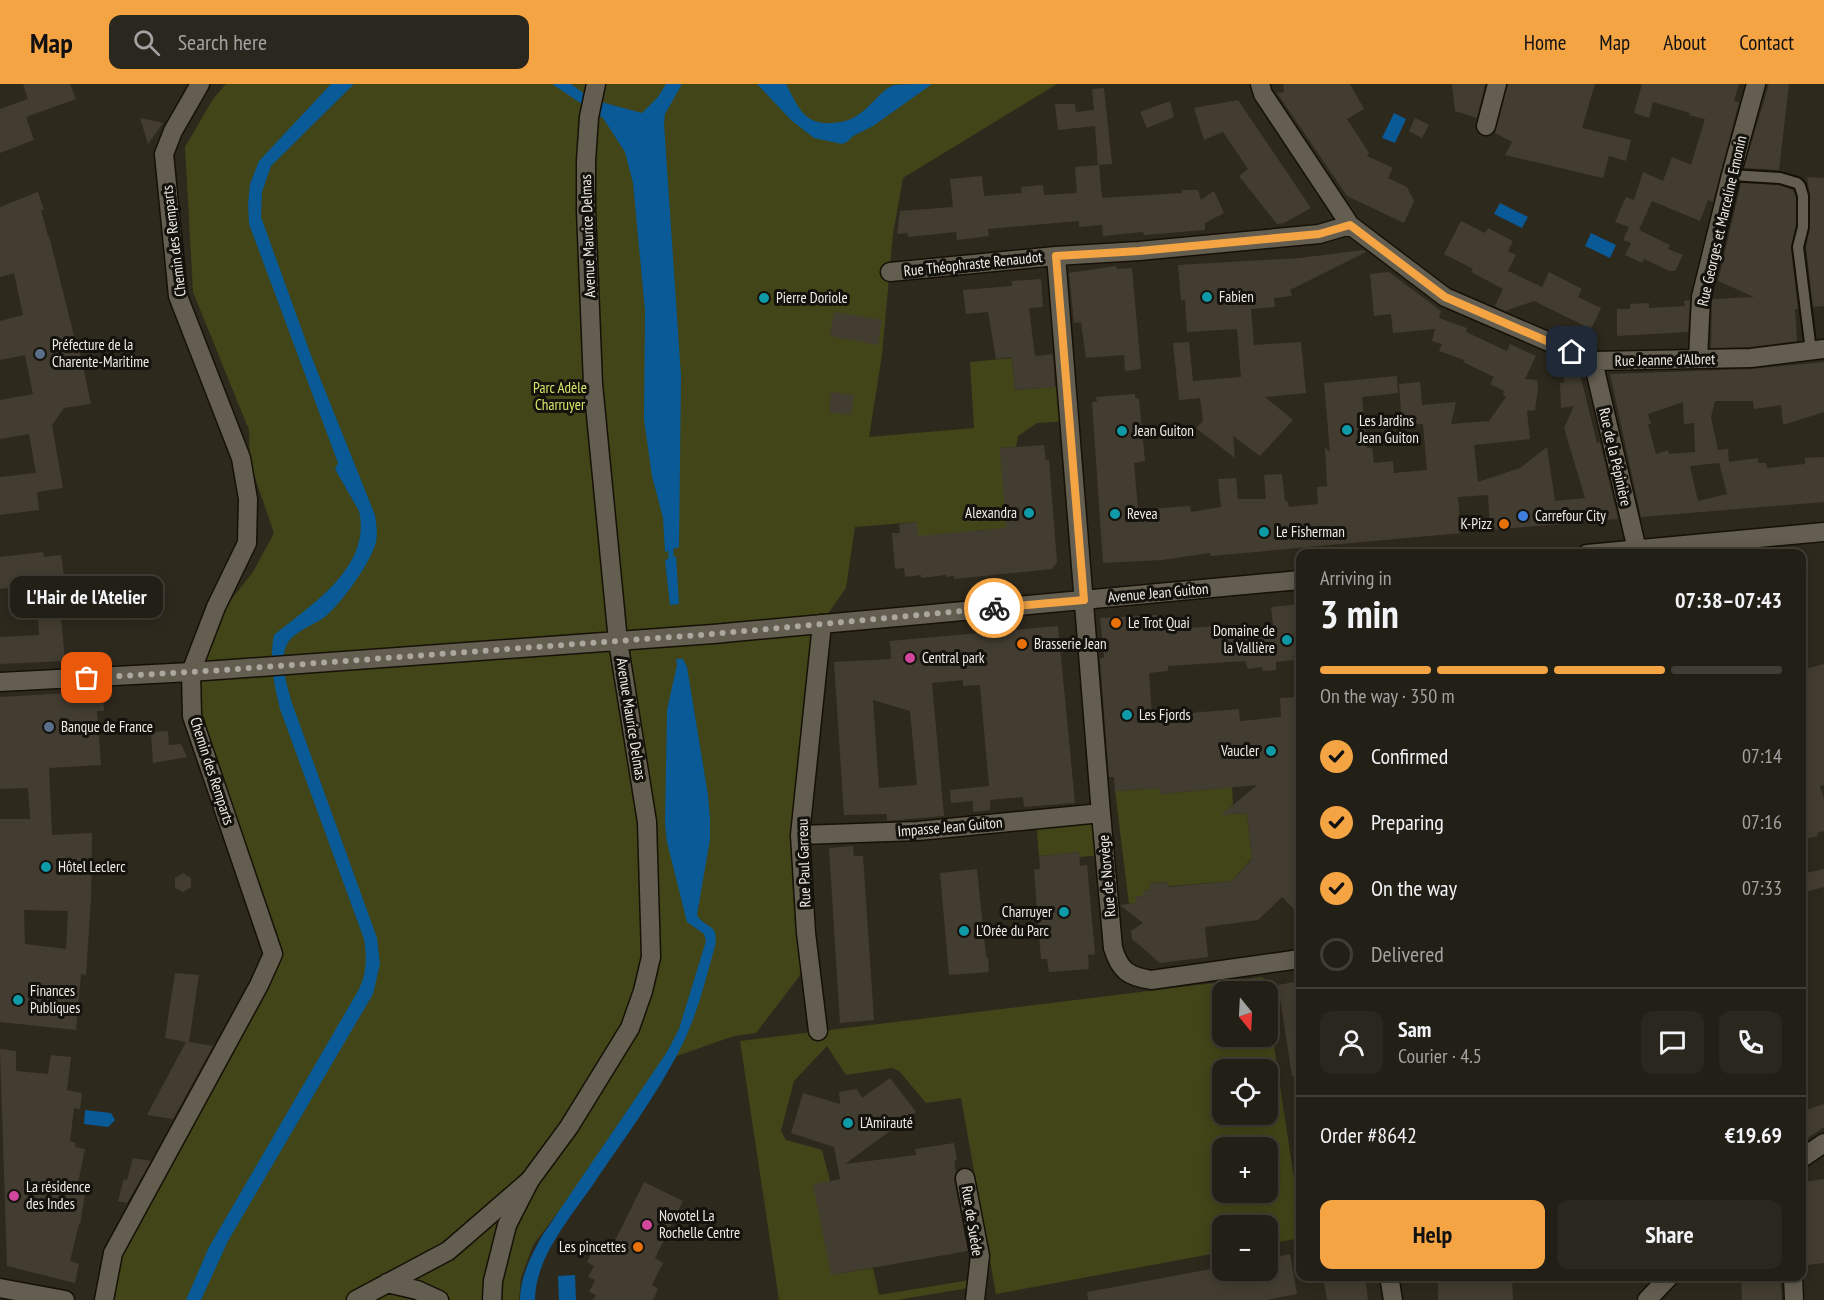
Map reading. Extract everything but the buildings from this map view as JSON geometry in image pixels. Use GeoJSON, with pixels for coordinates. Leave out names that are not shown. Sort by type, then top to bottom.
{"type":"FeatureCollection","features":[{"type":"Feature","properties":{"kind":"street","name":"Chemin des Remparts"},"geometry":{"type":"LineString","coordinates":[[104,1300],[113,1253],[260,985],[273,954],[192,716],[191,672],[216,607],[248,543],[248,499],[241,458],[178,296],[164,154],[173,131],[200,84]]}},
{"type":"Feature","properties":{"kind":"street","name":"Rue Jeanne d'Albret"},"geometry":{"type":"LineString","coordinates":[[1260,84],[1263,94],[1350,225],[1445,297],[1593,361],[1752,358],[1817,350]]}},
{"type":"Feature","properties":{"kind":"street"},"geometry":{"type":"LineString","coordinates":[[1486,126],[1497,84]]}},
{"type":"Feature","properties":{"kind":"street","name":"Rue Georges et Marceline Emonin"},"geometry":{"type":"LineString","coordinates":[[1698,359],[1701,297],[1756,84]]}},
{"type":"Feature","properties":{"kind":"street","name":"Avenue Maurice Delmas"},"geometry":{"type":"LineString","coordinates":[[492,1300],[493,1281],[507,1225],[530,1180],[569,1127],[630,1028],[643,991],[651,957],[647,822],[618,641],[593,384],[586,161],[590,117],[596,88]]}},
{"type":"Feature","properties":{"kind":"street","name":"Rue Théophraste Renaudot"},"geometry":{"type":"LineString","coordinates":[[890,272],[1319,234],[1350,225]]}},
{"type":"Feature","properties":{"kind":"street","name":"Rue Théophraste Renaudot"},"geometry":{"type":"LineString","coordinates":[[1056,256],[1084,600]]}},
{"type":"Feature","properties":{"kind":"street","name":"Rue de la Pépinière"},"geometry":{"type":"LineString","coordinates":[[1593,361],[1638,549]]}},
{"type":"Feature","properties":{"kind":"street"},"geometry":{"type":"LineString","coordinates":[[1658,549],[1824,532]]}},
{"type":"Feature","properties":{"kind":"street","name":"Avenue Jean Guiton"},"geometry":{"type":"LineString","coordinates":[[0,682],[239,669],[618,641],[1296,580]]}},
{"type":"Feature","properties":{"kind":"street","name":"Rue de Norvège"},"geometry":{"type":"LineString","coordinates":[[1084,600],[1113,948],[1123,970],[1131,975],[1151,980],[1296,960]]}},
{"type":"Feature","properties":{"kind":"street","name":"Rue Paul Garreau"},"geometry":{"type":"LineString","coordinates":[[818,1031],[806,933],[800,835],[822,624]]}},
{"type":"Feature","properties":{"kind":"street","name":"Impasse Jean Guiton"},"geometry":{"type":"LineString","coordinates":[[800,835],[918,831],[1101,813]]}},
{"type":"Feature","properties":{"kind":"street"},"geometry":{"type":"LineString","coordinates":[[1806,1155],[1824,1143]]}},
{"type":"Feature","properties":{"kind":"street","name":"Rue de Suède"},"geometry":{"type":"LineString","coordinates":[[965,1178],[980,1256],[975,1300]]}},
{"type":"Feature","properties":{"kind":"street","name":"Avenue Maurice Delmas"},"geometry":{"type":"LineString","coordinates":[[356,1300],[448,1251],[530,1180]]}},
{"type":"Feature","properties":{"kind":"street"},"geometry":{"type":"LineString","coordinates":[[1390,1281],[1393,1300]]}},
{"type":"Feature","properties":{"kind":"street"},"geometry":{"type":"LineString","coordinates":[[1647,1300],[1665,1281]]}},
{"type":"Feature","properties":{"kind":"street"},"geometry":{"type":"LineString","coordinates":[[1793,1281],[1794,1300]]}},
{"type":"Feature","properties":{"kind":"street"},"geometry":{"type":"LineString","coordinates":[[387,1283],[417,1290],[439,1300]]}},
{"type":"Feature","properties":{"kind":"street"},"geometry":{"type":"LineString","coordinates":[[0,1288],[65,1300]]}},
{"type":"Feature","properties":{"kind":"lane"},"geometry":{"type":"LineString","coordinates":[[1731,175],[1780,178],[1800,186],[1803,196],[1803,227],[1798,247],[1817,350]]}},
{"type":"Feature","properties":{"kind":"green space","name":"Parc Adèle Charruyer"},"geometry":{"type":"Polygon","coordinates":[[[226,84],[1057,84],[903,178],[893,234],[882,355],[869,437],[974,428],[970,362],[1012,358],[1015,390],[1067,386],[1069,421],[1037,423],[1018,436],[1016,447],[1000,448],[1012,515],[1004,533],[995,529],[918,538],[916,522],[855,527],[846,588],[815,632],[805,969],[756,1033],[734,1036],[677,1056],[533,1245],[521,1278],[519,1300],[112,1300],[121,1256],[267,989],[282,955],[200,714],[199,673],[223,610],[253,572],[274,533],[250,463],[249,430],[193,292],[185,147],[213,99],[226,84]]]}},
{"type":"Feature","properties":{"kind":"green space"},"geometry":{"type":"Polygon","coordinates":[[[1232,783],[1233,805],[1230,807],[1234,814],[1247,813],[1252,858],[1232,881],[1172,886],[1168,886],[1167,882],[1150,883],[1150,890],[1143,891],[1143,896],[1136,897],[1136,903],[1129,904],[1115,791],[1161,788],[1160,794],[1224,788],[1232,783]]]}},
{"type":"Feature","properties":{"kind":"green space"},"geometry":{"type":"Polygon","coordinates":[[[1101,813],[1105,855],[1079,857],[1078,852],[1039,856],[1036,819],[1101,813]]]}},
{"type":"Feature","properties":{"kind":"green space"},"geometry":{"type":"Polygon","coordinates":[[[1263,977],[1264,981],[1230,981],[1263,977]]]}},
{"type":"Feature","properties":{"kind":"green space"},"geometry":{"type":"Polygon","coordinates":[[[1212,983],[1212,1047],[1274,1047],[1276,1059],[1212,1059],[1212,1125],[1278,1125],[1278,1072],[1296,1192],[1296,1239],[1278,1242],[1278,1215],[1212,1215],[1212,1254],[996,1294],[961,1098],[926,1103],[899,1071],[892,1068],[846,1075],[827,1046],[794,1081],[781,1131],[786,1140],[822,1150],[830,1181],[831,1275],[873,1268],[879,1295],[976,1279],[975,1287],[897,1300],[779,1300],[740,1041],[1212,983]]]}},
{"type":"Feature","properties":{"kind":"water"},"geometry":{"type":"Polygon","coordinates":[[[331,84],[354,84],[271,166],[262,192],[261,217],[312,358],[375,515],[377,539],[356,581],[327,615],[297,633],[289,641],[285,648],[283,663],[292,703],[377,938],[380,964],[373,994],[228,1241],[201,1300],[186,1300],[209,1247],[358,991],[366,965],[364,939],[280,709],[272,663],[274,635],[321,597],[348,567],[361,531],[359,511],[335,469],[338,463],[249,224],[248,204],[250,184],[259,161],[331,84]]]}},
{"type":"Feature","properties":{"kind":"water"},"geometry":{"type":"Polygon","coordinates":[[[552,84],[571,84],[587,96],[601,102],[642,113],[658,97],[666,84],[682,84],[665,114],[664,123],[681,376],[679,547],[665,552],[663,518],[652,476],[644,420],[645,311],[633,183],[625,152],[603,118],[552,84]]]}},
{"type":"Feature","properties":{"kind":"water"},"geometry":{"type":"Polygon","coordinates":[[[757,84],[786,84],[798,107],[808,117],[822,123],[832,123],[855,117],[885,90],[894,85],[932,84],[873,126],[842,144],[814,138],[791,120],[757,84]]]}},
{"type":"Feature","properties":{"kind":"water"},"geometry":{"type":"Polygon","coordinates":[[[1394,113],[1406,119],[1395,143],[1382,138],[1394,113]]]}},
{"type":"Feature","properties":{"kind":"water"},"geometry":{"type":"Polygon","coordinates":[[[1500,203],[1528,217],[1522,228],[1494,214],[1500,203]]]}},
{"type":"Feature","properties":{"kind":"water"},"geometry":{"type":"Polygon","coordinates":[[[1591,233],[1616,245],[1610,258],[1585,246],[1591,233]]]}},
{"type":"Feature","properties":{"kind":"water"},"geometry":{"type":"Polygon","coordinates":[[[676,556],[679,604],[670,605],[665,560],[676,556]]]}},
{"type":"Feature","properties":{"kind":"water"},"geometry":{"type":"Polygon","coordinates":[[[676,659],[683,659],[687,667],[710,819],[710,839],[697,915],[715,933],[715,946],[695,1014],[669,1069],[639,1118],[548,1252],[541,1268],[535,1300],[520,1300],[524,1275],[542,1236],[667,1052],[679,1029],[706,941],[704,934],[687,922],[667,842],[665,824],[667,710],[677,665],[676,659]]]}},
{"type":"Feature","properties":{"kind":"water"},"geometry":{"type":"Polygon","coordinates":[[[85,1110],[111,1113],[115,1120],[108,1127],[84,1124],[85,1110]]]}},
{"type":"Feature","properties":{"kind":"water"},"geometry":{"type":"Polygon","coordinates":[[[575,1275],[576,1300],[559,1300],[558,1276],[575,1275]]]}},
{"type":"Feature","properties":{"kind":"waterway"},"geometry":{"type":"LineString","coordinates":[[671,550],[671,564]]}},
{"type":"Feature","properties":{"kind":"way so far"},"geometry":{"type":"LineString","coordinates":[[87,678],[713,634],[994,608]]}},
{"type":"Feature","properties":{"kind":"place","name":"Fabien"},"geometry":{"type":"Point","coordinates":[1207,297]}},
{"type":"Feature","properties":{"kind":"place","name":"Pierre Doriole"},"geometry":{"type":"Point","coordinates":[764,298]}},
{"type":"Feature","properties":{"kind":"place","name":"Préfecture de la Charente-Maritime"},"geometry":{"type":"Point","coordinates":[40,354]}},
{"type":"Feature","properties":{"kind":"place","name":"Les Jardins Jean Guiton"},"geometry":{"type":"Point","coordinates":[1347,430]}},
{"type":"Feature","properties":{"kind":"place","name":"Jean Guiton"},"geometry":{"type":"Point","coordinates":[1122,431]}},
{"type":"Feature","properties":{"kind":"place","name":"Alexandra"},"geometry":{"type":"Point","coordinates":[1029,513]}},
{"type":"Feature","properties":{"kind":"place","name":"Revea"},"geometry":{"type":"Point","coordinates":[1115,514]}},
{"type":"Feature","properties":{"kind":"place","name":"Carrefour City"},"geometry":{"type":"Point","coordinates":[1523,516]}},
{"type":"Feature","properties":{"kind":"place","name":"K-Pizz"},"geometry":{"type":"Point","coordinates":[1504,524]}},
{"type":"Feature","properties":{"kind":"place","name":"Le Fisherman"},"geometry":{"type":"Point","coordinates":[1264,532]}},
{"type":"Feature","properties":{"kind":"place","name":"Le Trot Quai"},"geometry":{"type":"Point","coordinates":[1116,623]}},
{"type":"Feature","properties":{"kind":"place","name":"Domaine de la Vallière"},"geometry":{"type":"Point","coordinates":[1287,640]}},
{"type":"Feature","properties":{"kind":"place","name":"Brasserie Jean"},"geometry":{"type":"Point","coordinates":[1022,644]}},
{"type":"Feature","properties":{"kind":"place","name":"Central park"},"geometry":{"type":"Point","coordinates":[910,658]}},
{"type":"Feature","properties":{"kind":"place","name":"L'Hair de l'Atelier"},"geometry":{"type":"Point","coordinates":[87,678]}},
{"type":"Feature","properties":{"kind":"place","name":"Les Fjords"},"geometry":{"type":"Point","coordinates":[1127,715]}},
{"type":"Feature","properties":{"kind":"place","name":"Banque de France"},"geometry":{"type":"Point","coordinates":[49,727]}},
{"type":"Feature","properties":{"kind":"place","name":"Vaucler"},"geometry":{"type":"Point","coordinates":[1271,751]}},
{"type":"Feature","properties":{"kind":"place","name":"Hôtel Leclerc"},"geometry":{"type":"Point","coordinates":[46,867]}},
{"type":"Feature","properties":{"kind":"place","name":"Charruyer"},"geometry":{"type":"Point","coordinates":[1064,912]}},
{"type":"Feature","properties":{"kind":"place","name":"L'Orée du Parc"},"geometry":{"type":"Point","coordinates":[964,931]}},
{"type":"Feature","properties":{"kind":"place","name":"Finances Publiques"},"geometry":{"type":"Point","coordinates":[18,1000]}},
{"type":"Feature","properties":{"kind":"place","name":"L'Amirauté"},"geometry":{"type":"Point","coordinates":[848,1123]}},
{"type":"Feature","properties":{"kind":"place","name":"La résidence des Indes"},"geometry":{"type":"Point","coordinates":[14,1196]}},
{"type":"Feature","properties":{"kind":"place","name":"Novotel La Rochelle Centre"},"geometry":{"type":"Point","coordinates":[647,1225]}},
{"type":"Feature","properties":{"kind":"place","name":"Les pincettes"},"geometry":{"type":"Point","coordinates":[638,1247]}},
{"type":"Feature","properties":{"kind":"route"},"geometry":{"type":"LineString","coordinates":[[994,608],[1084,600],[1056,256],[1139,251],[1319,234],[1350,225],[1445,297],[1572,352]]}}]}
